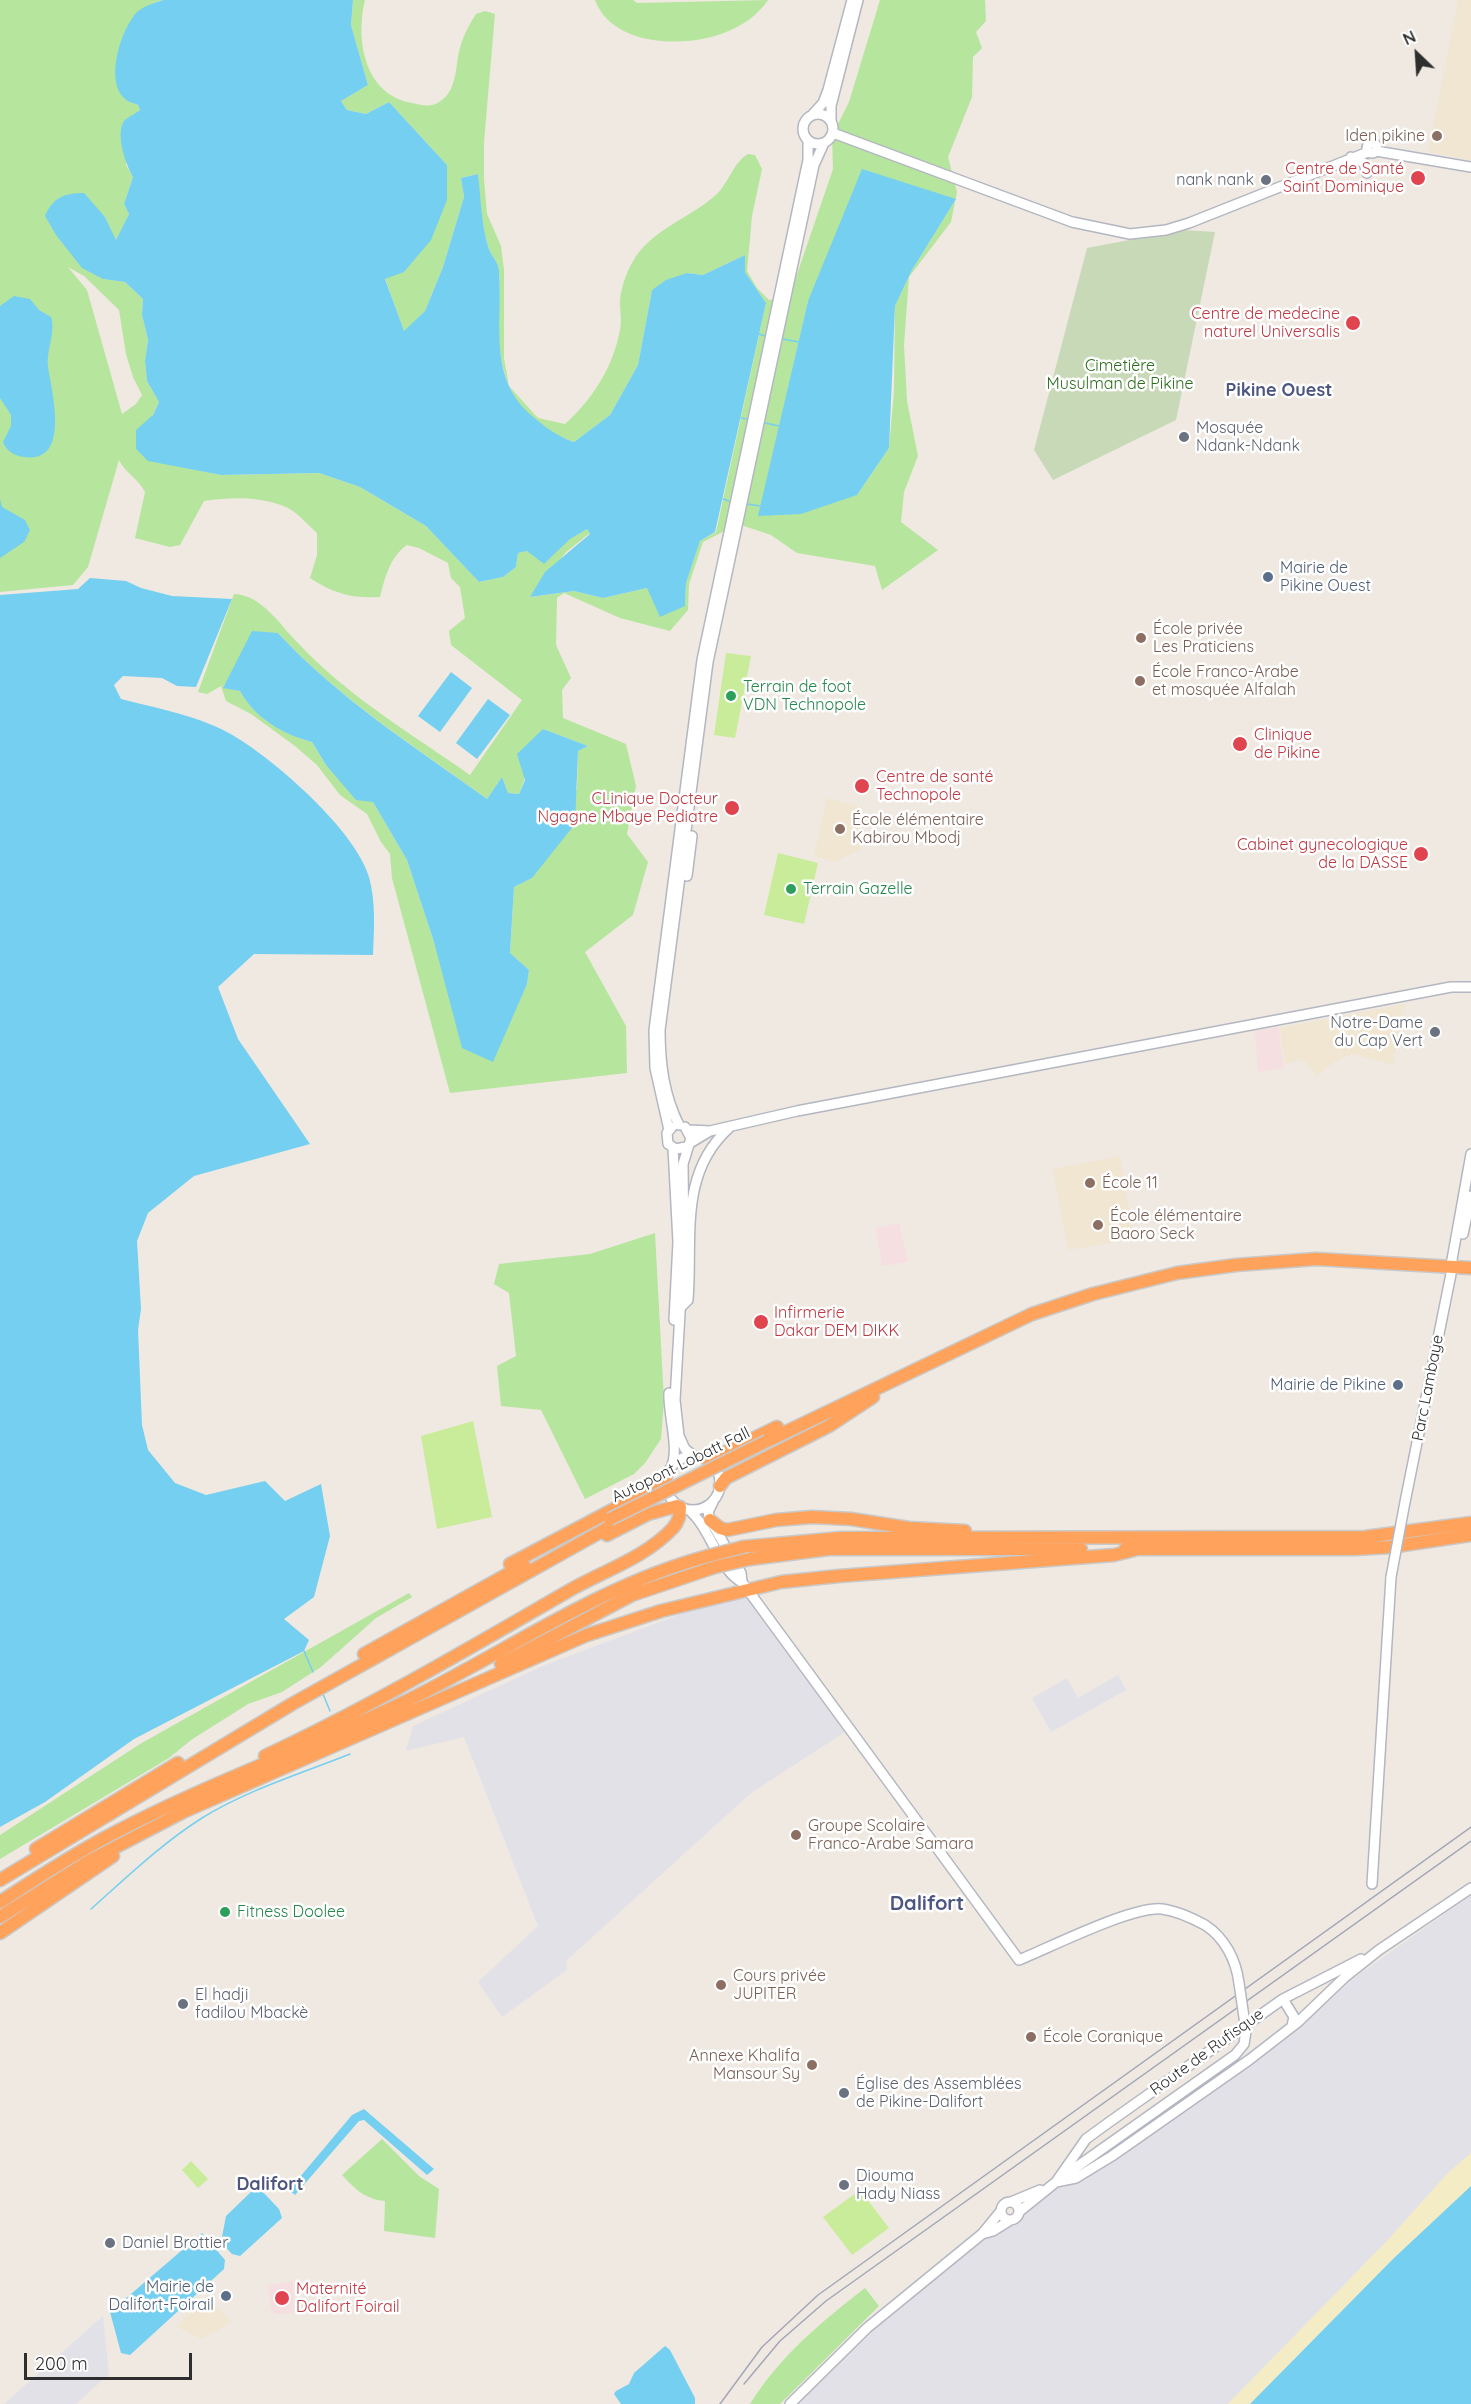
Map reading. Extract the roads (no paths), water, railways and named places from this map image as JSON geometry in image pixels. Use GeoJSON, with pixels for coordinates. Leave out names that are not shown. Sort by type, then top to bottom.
{"type":"FeatureCollection","features":[{"type":"Feature","properties":{"kind":"highway"},"geometry":{"type":"LineString","coordinates":[[700,1457],[718,1456],[817,1407],[871,1394],[1032,1322],[1158,1284],[1268,1269],[1329,1266],[1471,1268]]}},
{"type":"Feature","properties":{"kind":"highway"},"geometry":{"type":"LineString","coordinates":[[1453,1268],[1471,1276]]}},
{"type":"Feature","properties":{"kind":"highway"},"geometry":{"type":"LineString","coordinates":[[720,1486],[726,1479],[829,1426],[871,1394]]}},
{"type":"Feature","properties":{"kind":"highway","name":"Autopont Lobatt Fall"},"geometry":{"type":"LineString","coordinates":[[459,1604],[611,1522],[871,1394]]}},
{"type":"Feature","properties":{"kind":"highway"},"geometry":{"type":"LineString","coordinates":[[0,1880],[459,1604],[490,1575],[654,1488],[666,1478]]}},
{"type":"Feature","properties":{"kind":"highway"},"geometry":{"type":"LineString","coordinates":[[0,1872],[238,1727],[459,1604],[501,1592],[648,1514],[682,1507],[679,1519],[673,1528],[619,1566],[567,1591],[430,1672],[278,1750],[187,1792],[53,1868],[0,1902]]}},
{"type":"Feature","properties":{"kind":"highway"},"geometry":{"type":"LineString","coordinates":[[710,1520],[720,1528],[727,1530],[793,1518],[843,1518],[927,1529],[1014,1532],[1031,1538]]}},
{"type":"Feature","properties":{"kind":"highway"},"geometry":{"type":"LineString","coordinates":[[129,1825],[397,1706],[606,1593],[671,1567],[711,1561],[811,1539],[1365,1537],[1471,1523]]}},
{"type":"Feature","properties":{"kind":"highway"},"geometry":{"type":"LineString","coordinates":[[747,1553],[829,1550],[1354,1549],[1390,1547],[1471,1535]]}},
{"type":"Feature","properties":{"kind":"highway"},"geometry":{"type":"LineString","coordinates":[[0,1917],[89,1861],[183,1812],[587,1635],[661,1611],[745,1586],[825,1577],[1114,1555],[1134,1550]]}},
{"type":"Feature","properties":{"kind":"highway"},"geometry":{"type":"LineString","coordinates":[[402,1717],[612,1604],[711,1561]]}},
{"type":"Feature","properties":{"kind":"highway"},"geometry":{"type":"LineString","coordinates":[[0,1933],[62,1889],[183,1812]]}},
{"type":"Feature","properties":{"kind":"main road"},"geometry":{"type":"LineString","coordinates":[[852,0],[828,90],[820,109],[806,119],[803,127],[808,141],[807,165],[715,595],[695,706],[654,1030],[655,1068],[669,1130],[667,1140],[673,1148],[678,1242],[669,1406],[675,1452],[666,1478],[669,1496],[702,1523],[732,1575],[745,1586],[1019,1960],[1127,1916],[1161,1909],[1176,1912],[1212,1930],[1233,1958],[1246,2031],[1244,2044],[1235,2055],[1056,2182]]}},
{"type":"Feature","properties":{"kind":"main road"},"geometry":{"type":"LineString","coordinates":[[833,133],[831,106],[858,0]]}},
{"type":"Feature","properties":{"kind":"main road"},"geometry":{"type":"LineString","coordinates":[[813,114],[823,114],[831,120]]}},
{"type":"Feature","properties":{"kind":"main road"},"geometry":{"type":"LineString","coordinates":[[833,133],[824,143],[814,165],[730,555],[701,712],[660,1030],[663,1076],[668,1099],[679,1125],[689,1130],[710,1131],[797,1111],[1451,987],[1471,987]]}},
{"type":"Feature","properties":{"kind":"main road"},"geometry":{"type":"LineString","coordinates":[[833,133],[1072,222],[1130,234],[1166,230],[1189,223],[1374,150],[1471,167]]}},
{"type":"Feature","properties":{"kind":"main road"},"geometry":{"type":"LineString","coordinates":[[808,141],[824,143]]}},
{"type":"Feature","properties":{"kind":"main road"},"geometry":{"type":"LineString","coordinates":[[1352,157],[1364,163],[1367,173]]}},
{"type":"Feature","properties":{"kind":"main road"},"geometry":{"type":"LineString","coordinates":[[660,1030],[666,1023],[692,842],[710,685],[733,569],[730,555]]}},
{"type":"Feature","properties":{"kind":"main road"},"geometry":{"type":"LineString","coordinates":[[683,863],[692,842]]}},
{"type":"Feature","properties":{"kind":"main road"},"geometry":{"type":"LineString","coordinates":[[669,1130],[679,1125]]}},
{"type":"Feature","properties":{"kind":"main road"},"geometry":{"type":"LineString","coordinates":[[691,1197],[702,1163],[714,1143],[730,1127]]}},
{"type":"Feature","properties":{"kind":"main road"},"geometry":{"type":"LineString","coordinates":[[689,1130],[683,1173],[682,1306],[676,1421],[682,1444],[716,1468],[720,1486],[708,1512],[710,1520],[741,1573],[745,1586]]}},
{"type":"Feature","properties":{"kind":"main road"},"geometry":{"type":"LineString","coordinates":[[673,1148],[688,1145],[710,1131]]}},
{"type":"Feature","properties":{"kind":"main road"},"geometry":{"type":"LineString","coordinates":[[1453,1268],[1471,1154]]}},
{"type":"Feature","properties":{"kind":"main road"},"geometry":{"type":"LineString","coordinates":[[682,1306],[688,1300],[691,1197],[687,1177],[683,1173]]}},
{"type":"Feature","properties":{"kind":"main road"},"geometry":{"type":"LineString","coordinates":[[1453,1268],[1471,1196]]}},
{"type":"Feature","properties":{"kind":"main road","name":"Parc Lambaye"},"geometry":{"type":"LineString","coordinates":[[1372,1884],[1391,1577],[1453,1268]]}},
{"type":"Feature","properties":{"kind":"main road"},"geometry":{"type":"LineString","coordinates":[[672,1465],[679,1460],[700,1457]]}},
{"type":"Feature","properties":{"kind":"main road"},"geometry":{"type":"LineString","coordinates":[[682,1507],[702,1508],[713,1501]]}},
{"type":"Feature","properties":{"kind":"main road","name":"Route de Rufisque"},"geometry":{"type":"LineString","coordinates":[[1011,2202],[1056,2182],[1076,2178],[1112,2156],[1249,2060],[1292,2026],[1345,1977],[1379,1950],[1471,1888]]}},
{"type":"Feature","properties":{"kind":"main road","name":"Route de Rufisque"},"geometry":{"type":"LineString","coordinates":[[1056,2182],[1086,2139],[1283,1999],[1379,1950]]}},
{"type":"Feature","properties":{"kind":"main road"},"geometry":{"type":"LineString","coordinates":[[1283,1999],[1294,2017],[1292,2026]]}},
{"type":"Feature","properties":{"kind":"main road","name":"Route de Rufisque"},"geometry":{"type":"LineString","coordinates":[[1019,2213],[1047,2187]]}},
{"type":"Feature","properties":{"kind":"main road"},"geometry":{"type":"LineString","coordinates":[[790,2404],[892,2306],[982,2234],[1003,2205],[1011,2202],[1018,2206],[1019,2213],[1009,2221],[982,2234]]}},
{"type":"Feature","properties":{"kind":"main road"},"geometry":{"type":"LineString","coordinates":[[1000,2212],[1009,2221]]}},
{"type":"Feature","properties":{"kind":"water"},"geometry":{"type":"Polygon","coordinates":[[[163,0],[353,0],[351,25],[368,85],[341,101],[347,110],[366,114],[389,102],[447,165],[447,200],[431,240],[404,272],[385,279],[404,331],[425,311],[443,267],[464,197],[461,178],[478,174],[486,237],[489,249],[499,268],[500,348],[508,384],[518,401],[532,416],[568,440],[574,442],[610,415],[638,365],[652,290],[666,280],[687,273],[703,275],[745,255],[745,272],[766,303],[715,532],[700,541],[686,583],[685,606],[660,617],[647,588],[603,598],[574,591],[530,597],[545,572],[590,534],[587,529],[570,539],[544,564],[527,551],[518,553],[516,567],[503,577],[479,582],[426,526],[360,487],[319,473],[221,475],[148,461],[136,449],[136,430],[153,415],[159,402],[147,381],[145,361],[148,340],[142,315],[143,299],[125,282],[103,279],[82,268],[56,235],[45,216],[52,204],[60,197],[84,193],[105,217],[116,240],[129,214],[124,204],[133,177],[122,149],[122,127],[124,121],[140,110],[138,105],[126,100],[119,91],[115,68],[117,55],[125,30],[137,12],[163,0]]]}},
{"type":"Feature","properties":{"kind":"water"},"geometry":{"type":"Polygon","coordinates":[[[862,169],[956,199],[912,270],[895,306],[889,448],[857,495],[801,514],[758,516],[808,301],[862,169]]]}},
{"type":"Feature","properties":{"kind":"water"},"geometry":{"type":"Polygon","coordinates":[[[14,296],[30,299],[39,310],[51,317],[52,323],[48,367],[55,409],[55,424],[48,450],[39,456],[17,456],[3,442],[11,426],[11,415],[0,398],[0,306],[14,296]]]}},
{"type":"Feature","properties":{"kind":"water"},"geometry":{"type":"Polygon","coordinates":[[[0,499],[2,507],[25,520],[30,530],[24,542],[0,558],[0,499]]]}},
{"type":"Feature","properties":{"kind":"water"},"geometry":{"type":"Polygon","coordinates":[[[90,578],[126,581],[141,588],[172,596],[232,599],[196,687],[177,686],[162,678],[123,676],[114,685],[121,699],[194,718],[222,729],[271,762],[312,798],[348,839],[369,877],[374,906],[373,955],[254,954],[218,987],[238,1039],[310,1144],[194,1176],[148,1213],[137,1241],[141,1309],[138,1330],[142,1425],[148,1450],[175,1483],[206,1495],[265,1481],[285,1501],[321,1484],[330,1536],[314,1597],[284,1619],[309,1640],[304,1651],[134,1739],[45,1802],[0,1827],[0,595],[78,589],[90,578]]]}},
{"type":"Feature","properties":{"kind":"water"},"geometry":{"type":"Polygon","coordinates":[[[252,631],[278,633],[301,657],[352,700],[487,799],[502,777],[508,793],[519,794],[525,780],[517,754],[543,729],[588,746],[578,751],[575,824],[532,878],[514,887],[510,953],[529,970],[527,984],[493,1062],[462,1048],[434,942],[407,860],[373,802],[356,800],[326,765],[312,742],[270,724],[253,709],[240,691],[223,688],[252,631]]]}},
{"type":"Feature","properties":{"kind":"water"},"geometry":{"type":"Polygon","coordinates":[[[451,672],[472,688],[440,732],[418,716],[451,672]]]}},
{"type":"Feature","properties":{"kind":"water"},"geometry":{"type":"Polygon","coordinates":[[[488,699],[510,715],[477,759],[456,743],[488,699]]]}},
{"type":"Feature","properties":{"kind":"water"},"geometry":{"type":"Polygon","coordinates":[[[364,2109],[434,2169],[427,2175],[364,2120],[359,2121],[295,2195],[289,2190],[352,2115],[364,2109]]]}},
{"type":"Feature","properties":{"kind":"water"},"geometry":{"type":"Polygon","coordinates":[[[1471,2186],[1471,2404],[1250,2404],[1394,2258],[1471,2186]]]}},
{"type":"Feature","properties":{"kind":"water"},"geometry":{"type":"Polygon","coordinates":[[[260,2189],[279,2209],[282,2218],[240,2256],[232,2254],[221,2242],[226,2216],[253,2190],[260,2189]]]}},
{"type":"Feature","properties":{"kind":"water"},"geometry":{"type":"Polygon","coordinates":[[[202,2233],[225,2260],[224,2269],[130,2355],[121,2353],[110,2312],[202,2233]]]}},
{"type":"Feature","properties":{"kind":"water"},"geometry":{"type":"Polygon","coordinates":[[[665,2346],[670,2350],[695,2398],[695,2404],[621,2404],[614,2394],[616,2391],[629,2384],[634,2373],[665,2346]]]}},
{"type":"Feature","properties":{"kind":"waterway"},"geometry":{"type":"LineString","coordinates":[[759,334],[765,336]]}},
{"type":"Feature","properties":{"kind":"waterway"},"geometry":{"type":"LineString","coordinates":[[783,339],[799,342]]}},
{"type":"Feature","properties":{"kind":"waterway"},"geometry":{"type":"LineString","coordinates":[[741,418],[747,419]]}},
{"type":"Feature","properties":{"kind":"waterway"},"geometry":{"type":"LineString","coordinates":[[765,423],[779,426]]}},
{"type":"Feature","properties":{"kind":"waterway"},"geometry":{"type":"LineString","coordinates":[[723,499],[729,501]]}},
{"type":"Feature","properties":{"kind":"waterway"},"geometry":{"type":"LineString","coordinates":[[747,504],[760,506]]}},
{"type":"Feature","properties":{"kind":"waterway"},"geometry":{"type":"LineString","coordinates":[[304,1651],[313,1672]]}},
{"type":"Feature","properties":{"kind":"waterway"},"geometry":{"type":"LineString","coordinates":[[323,1694],[330,1711]]}},
{"type":"Feature","properties":{"kind":"waterway"},"geometry":{"type":"LineString","coordinates":[[91,1909],[158,1850],[202,1818],[255,1791],[350,1754]]}},
{"type":"Feature","properties":{"kind":"railway"},"geometry":{"type":"LineString","coordinates":[[720,2404],[762,2347],[818,2295],[1471,1827]]}},
{"type":"Feature","properties":{"kind":"railway"},"geometry":{"type":"LineString","coordinates":[[744,2384],[780,2341],[826,2301],[1471,1841]]}},
{"type":"Feature","properties":{"kind":"place","name":"Iden pikine"},"geometry":{"type":"Point","coordinates":[1437,136]}},
{"type":"Feature","properties":{"kind":"place","name":"Centre de Santé Saint Dominique"},"geometry":{"type":"Point","coordinates":[1418,178]}},
{"type":"Feature","properties":{"kind":"place","name":"nank nank"},"geometry":{"type":"Point","coordinates":[1266,180]}},
{"type":"Feature","properties":{"kind":"place","name":"Centre de medecine naturel Universalis"},"geometry":{"type":"Point","coordinates":[1353,323]}},
{"type":"Feature","properties":{"kind":"place","name":"Mosquée Ndank-Ndank"},"geometry":{"type":"Point","coordinates":[1184,437]}},
{"type":"Feature","properties":{"kind":"place","name":"Mairie de Pikine Ouest"},"geometry":{"type":"Point","coordinates":[1268,577]}},
{"type":"Feature","properties":{"kind":"place","name":"École privée Les Praticiens"},"geometry":{"type":"Point","coordinates":[1141,638]}},
{"type":"Feature","properties":{"kind":"place","name":"École Franco-Arabe et mosquée Alfalah"},"geometry":{"type":"Point","coordinates":[1140,681]}},
{"type":"Feature","properties":{"kind":"place","name":"Terrain de foot VDN Technopole"},"geometry":{"type":"Point","coordinates":[731,696]}},
{"type":"Feature","properties":{"kind":"place","name":"Clinique de Pikine"},"geometry":{"type":"Point","coordinates":[1240,744]}},
{"type":"Feature","properties":{"kind":"place","name":"Centre de santé Technopole"},"geometry":{"type":"Point","coordinates":[862,786]}},
{"type":"Feature","properties":{"kind":"place","name":"CLinique Docteur Ngagne Mbaye Pediatre"},"geometry":{"type":"Point","coordinates":[732,808]}},
{"type":"Feature","properties":{"kind":"place","name":"École élémentaire Kabirou Mbodj"},"geometry":{"type":"Point","coordinates":[840,829]}},
{"type":"Feature","properties":{"kind":"place","name":"Cabinet gynecologique de la DASSE"},"geometry":{"type":"Point","coordinates":[1421,854]}},
{"type":"Feature","properties":{"kind":"place","name":"Terrain Gazelle"},"geometry":{"type":"Point","coordinates":[791,889]}},
{"type":"Feature","properties":{"kind":"place","name":"Notre-Dame du Cap Vert"},"geometry":{"type":"Point","coordinates":[1435,1032]}},
{"type":"Feature","properties":{"kind":"place","name":"École 11"},"geometry":{"type":"Point","coordinates":[1090,1183]}},
{"type":"Feature","properties":{"kind":"place","name":"École élémentaire Baoro Seck"},"geometry":{"type":"Point","coordinates":[1098,1225]}},
{"type":"Feature","properties":{"kind":"place","name":"Infirmerie Dakar DEM DIKK"},"geometry":{"type":"Point","coordinates":[761,1322]}},
{"type":"Feature","properties":{"kind":"place","name":"Mairie de Pikine"},"geometry":{"type":"Point","coordinates":[1398,1385]}},
{"type":"Feature","properties":{"kind":"place","name":"Groupe Scolaire Franco-Arabe Samara"},"geometry":{"type":"Point","coordinates":[796,1835]}},
{"type":"Feature","properties":{"kind":"place","name":"Fitness Doolee"},"geometry":{"type":"Point","coordinates":[225,1912]}},
{"type":"Feature","properties":{"kind":"place","name":"Cours privée JUPITER"},"geometry":{"type":"Point","coordinates":[721,1985]}},
{"type":"Feature","properties":{"kind":"place","name":"El hadji fadilou Mbackè"},"geometry":{"type":"Point","coordinates":[183,2004]}},
{"type":"Feature","properties":{"kind":"place","name":"École Coranique"},"geometry":{"type":"Point","coordinates":[1031,2037]}},
{"type":"Feature","properties":{"kind":"place","name":"Annexe Khalifa Mansour Sy"},"geometry":{"type":"Point","coordinates":[812,2065]}},
{"type":"Feature","properties":{"kind":"place","name":"Église des Assemblées de Pikine-Dalifort"},"geometry":{"type":"Point","coordinates":[844,2093]}},
{"type":"Feature","properties":{"kind":"place","name":"Diouma Hady Niass"},"geometry":{"type":"Point","coordinates":[844,2185]}},
{"type":"Feature","properties":{"kind":"place","name":"Daniel Brottier"},"geometry":{"type":"Point","coordinates":[110,2243]}},
{"type":"Feature","properties":{"kind":"place","name":"Mairie de Dalifort-Foirail"},"geometry":{"type":"Point","coordinates":[226,2296]}},
{"type":"Feature","properties":{"kind":"place","name":"Maternité Dalifort Foirail"},"geometry":{"type":"Point","coordinates":[282,2298]}},
{"type":"Feature","properties":{"kind":"district","name":"Pikine Ouest"},"geometry":{"type":"Point","coordinates":[1279,391]}},
{"type":"Feature","properties":{"kind":"district","name":"Dalifort"},"geometry":{"type":"Point","coordinates":[927,1904]}},
{"type":"Feature","properties":{"kind":"district","name":"Dalifort"},"geometry":{"type":"Point","coordinates":[270,2185]}},
{"type":"Feature","properties":{"kind":"park label","name":"Cimetière Musulman de Pikine"},"geometry":{"type":"Point","coordinates":[1120,375]}}]}
